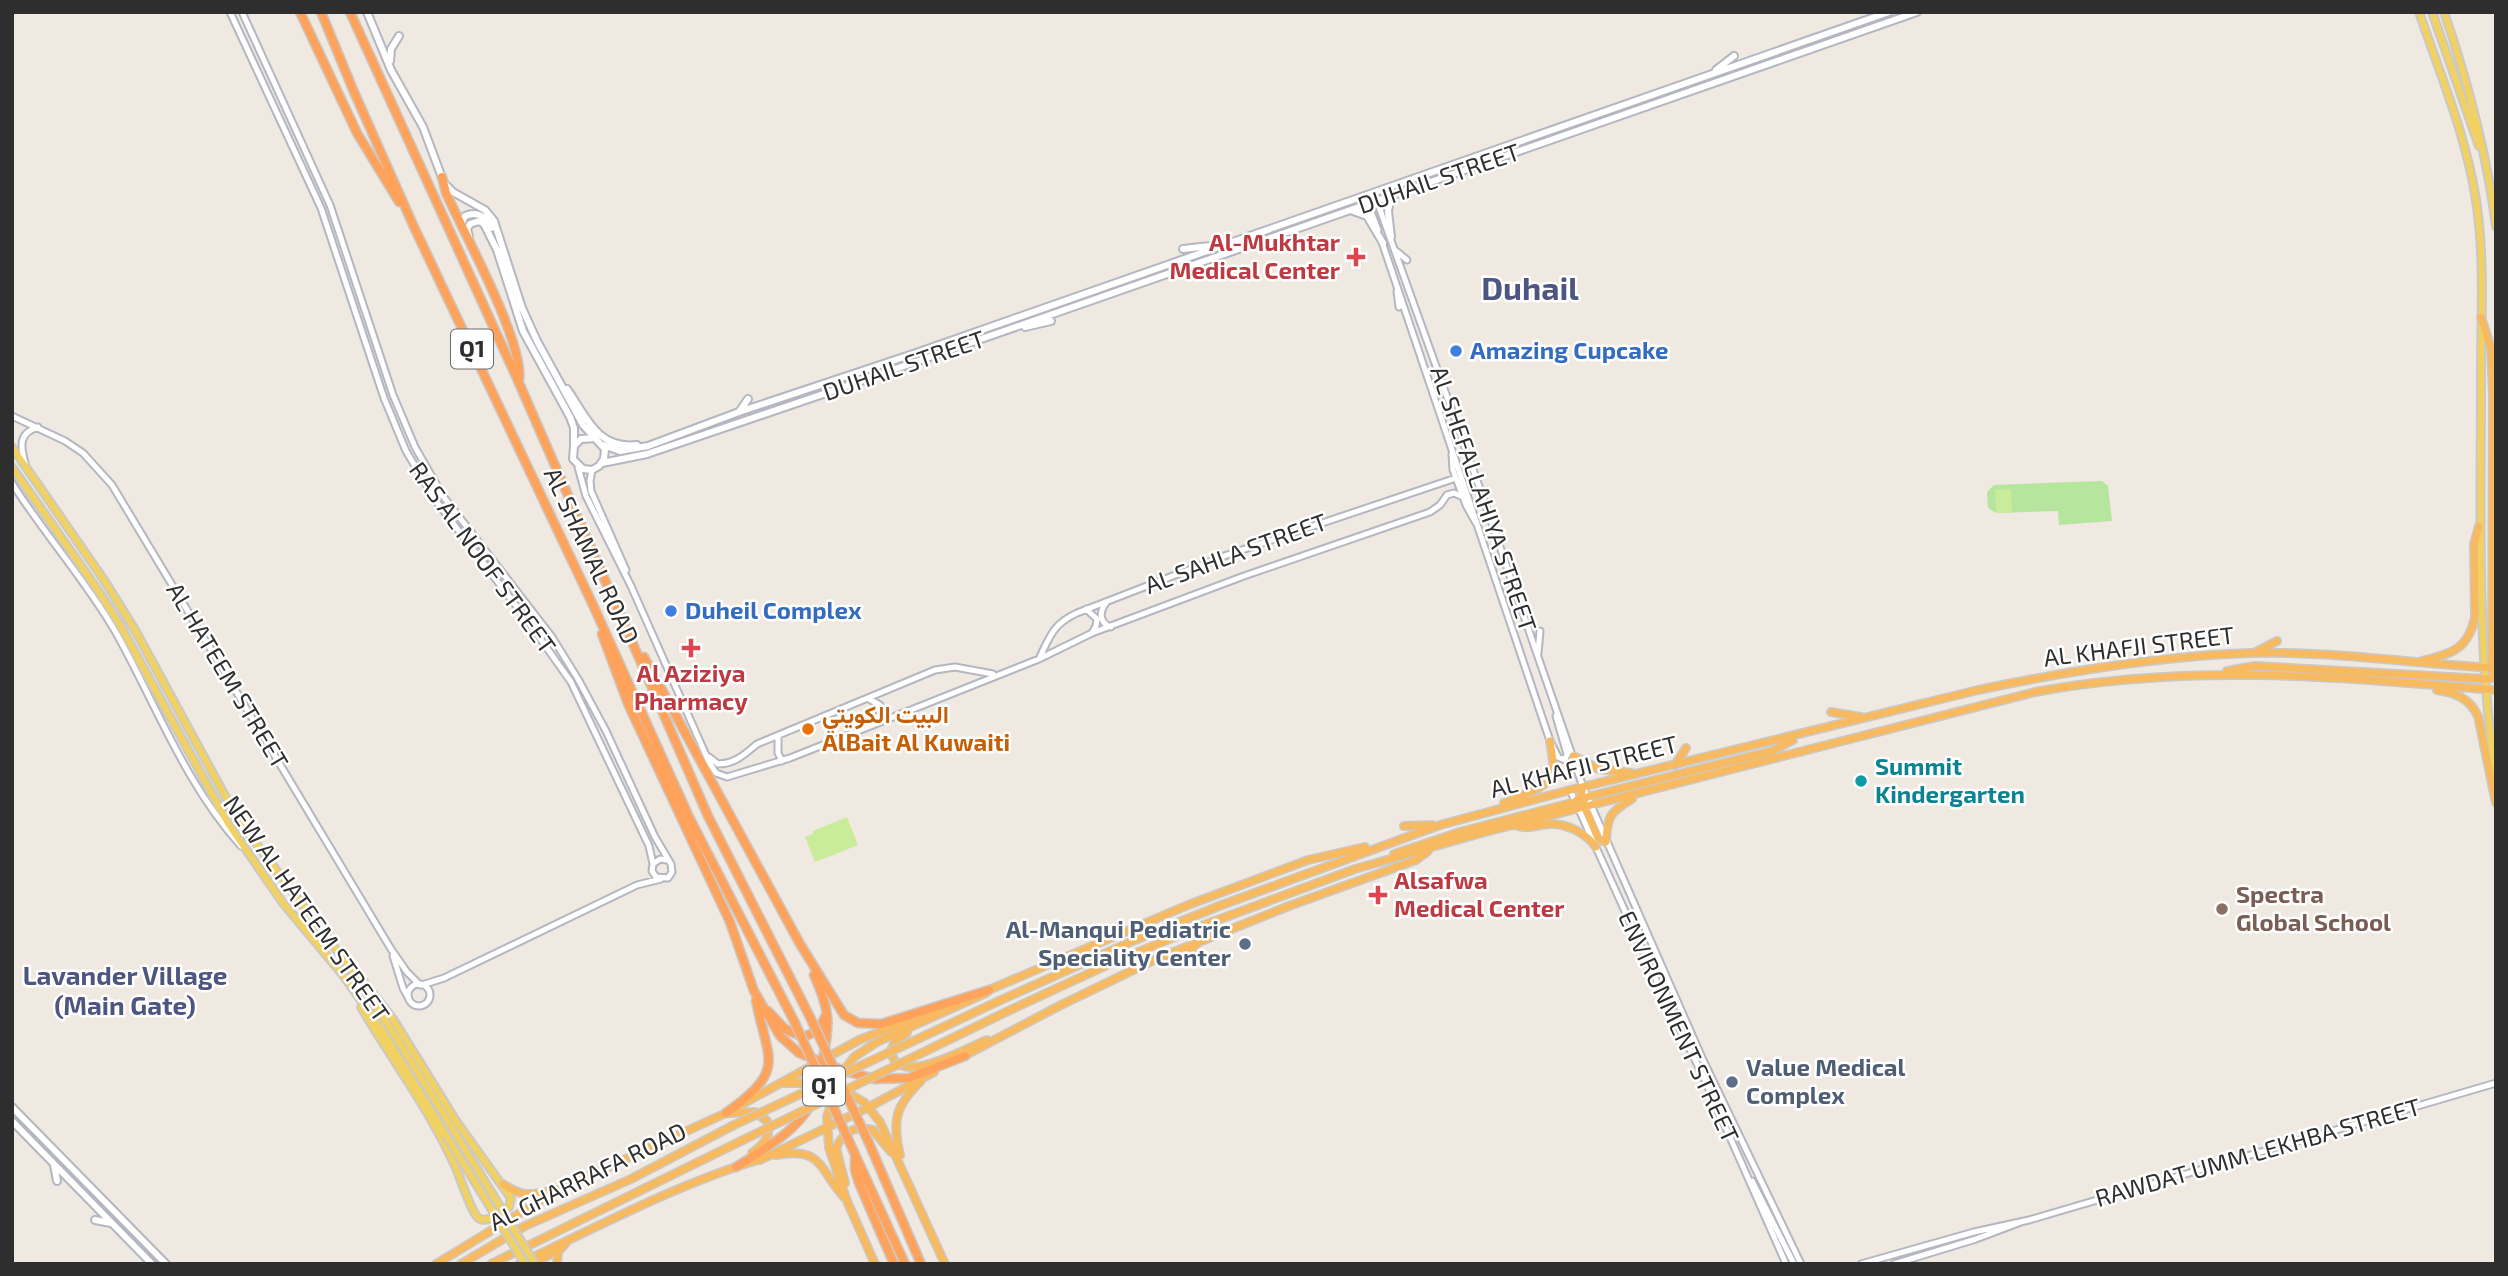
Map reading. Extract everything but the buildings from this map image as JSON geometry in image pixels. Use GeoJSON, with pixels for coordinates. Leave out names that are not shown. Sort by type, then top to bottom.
{"type":"FeatureCollection","features":[{"type":"Feature","properties":{"kind":"highway"},"geometry":{"type":"LineString","coordinates":[[300,12],[357,133],[414,227]]}},
{"type":"Feature","properties":{"kind":"highway","name":"AL SHAMAL ROAD"},"geometry":{"type":"LineString","coordinates":[[321,12],[414,227],[593,604],[690,817],[795,1023],[905,1264]]}},
{"type":"Feature","properties":{"kind":"highway","name":"AL SHAMAL ROAD"},"geometry":{"type":"LineString","coordinates":[[350,12],[519,383],[708,816],[810,1017],[869,1143],[921,1264]]}},
{"type":"Feature","properties":{"kind":"highway"},"geometry":{"type":"LineString","coordinates":[[442,177],[444,190],[518,355],[519,383]]}},
{"type":"Feature","properties":{"kind":"highway"},"geometry":{"type":"LineString","coordinates":[[2481,317],[2491,348],[2493,395],[2495,679]]}},
{"type":"Feature","properties":{"kind":"highway"},"geometry":{"type":"LineString","coordinates":[[2415,663],[2449,654],[2463,645],[2473,628],[2474,544],[2479,526]]}},
{"type":"Feature","properties":{"kind":"highway"},"geometry":{"type":"LineString","coordinates":[[593,604],[607,653],[629,706],[730,922],[754,991],[768,1047],[769,1066],[757,1089],[726,1113]]}},
{"type":"Feature","properties":{"kind":"highway"},"geometry":{"type":"LineString","coordinates":[[623,621],[682,723],[800,944],[842,1013],[861,1024],[890,1023],[989,990]]}},
{"type":"Feature","properties":{"kind":"highway"},"geometry":{"type":"LineString","coordinates":[[2253,653],[2277,641]]}},
{"type":"Feature","properties":{"kind":"highway","name":"AL KHAFJI STREET"},"geometry":{"type":"LineString","coordinates":[[733,1126],[1135,940],[1377,846],[1490,810],[1978,690],[2079,670],[2168,659],[2253,653],[2494,668]]}},
{"type":"Feature","properties":{"kind":"highway"},"geometry":{"type":"LineString","coordinates":[[2223,673],[2239,667],[2255,666],[2495,679]]}},
{"type":"Feature","properties":{"kind":"highway"},"geometry":{"type":"LineString","coordinates":[[2483,668],[2495,679]]}},
{"type":"Feature","properties":{"kind":"highway","name":"AL KHAFJI STREET"},"geometry":{"type":"LineString","coordinates":[[743,1140],[1006,1012],[1196,928],[1355,869],[1514,825],[1583,802],[1641,794],[2035,692],[2090,682],[2223,673],[2323,677],[2496,690]]}},
{"type":"Feature","properties":{"kind":"highway"},"geometry":{"type":"LineString","coordinates":[[2323,677],[2334,683],[2436,689],[2462,696],[2478,716],[2496,803]]}},
{"type":"Feature","properties":{"kind":"highway"},"geometry":{"type":"LineString","coordinates":[[2485,689],[2495,679]]}},
{"type":"Feature","properties":{"kind":"highway"},"geometry":{"type":"LineString","coordinates":[[1831,712],[1865,718]]}},
{"type":"Feature","properties":{"kind":"highway"},"geometry":{"type":"LineString","coordinates":[[1355,869],[1461,832],[1772,751],[1803,734]]}},
{"type":"Feature","properties":{"kind":"highway"},"geometry":{"type":"LineString","coordinates":[[1490,810],[1547,782],[1553,766],[1550,741]]}},
{"type":"Feature","properties":{"kind":"highway"},"geometry":{"type":"LineString","coordinates":[[1675,765],[1686,748]]}},
{"type":"Feature","properties":{"kind":"highway"},"geometry":{"type":"LineString","coordinates":[[1573,756],[1600,769],[1639,774]]}},
{"type":"Feature","properties":{"kind":"highway"},"geometry":{"type":"LineString","coordinates":[[1583,787],[1583,802],[1598,838],[1606,842],[1608,821],[1612,813],[1641,794]]}},
{"type":"Feature","properties":{"kind":"highway"},"geometry":{"type":"LineString","coordinates":[[1570,790],[1583,802]]}},
{"type":"Feature","properties":{"kind":"highway"},"geometry":{"type":"LineString","coordinates":[[1514,825],[1528,828],[1548,824],[1561,825],[1584,835],[1596,846]]}},
{"type":"Feature","properties":{"kind":"highway"},"geometry":{"type":"LineString","coordinates":[[1404,825],[1440,825]]}},
{"type":"Feature","properties":{"kind":"highway"},"geometry":{"type":"LineString","coordinates":[[436,1264],[558,1190],[726,1113],[859,1040],[989,990],[1179,909],[1308,860],[1377,846]]}},
{"type":"Feature","properties":{"kind":"highway"},"geometry":{"type":"LineString","coordinates":[[760,1160],[1154,960],[1416,860],[1432,848]]}},
{"type":"Feature","properties":{"kind":"highway"},"geometry":{"type":"LineString","coordinates":[[1185,956],[1204,939]]}},
{"type":"Feature","properties":{"kind":"highway"},"geometry":{"type":"LineString","coordinates":[[736,1167],[794,1127],[809,1108],[820,1083],[829,1024],[825,1000],[800,944]]}},
{"type":"Feature","properties":{"kind":"highway"},"geometry":{"type":"LineString","coordinates":[[875,1264],[847,1200],[829,1148],[826,1127],[835,1086],[842,1070],[865,1049],[978,998],[989,990]]}},
{"type":"Feature","properties":{"kind":"highway"},"geometry":{"type":"LineString","coordinates":[[754,991],[778,1023],[799,1036],[811,1036],[821,1028],[825,1017],[825,1000]]}},
{"type":"Feature","properties":{"kind":"highway"},"geometry":{"type":"LineString","coordinates":[[754,991],[771,1024],[785,1042],[799,1053],[842,1070],[869,1078],[909,1078],[965,1056]]}},
{"type":"Feature","properties":{"kind":"highway"},"geometry":{"type":"LineString","coordinates":[[922,1023],[894,1043],[892,1057],[900,1065],[930,1065],[1013,1031]]}},
{"type":"Feature","properties":{"kind":"highway"},"geometry":{"type":"LineString","coordinates":[[906,1176],[896,1134],[897,1115],[904,1099],[928,1074]]}},
{"type":"Feature","properties":{"kind":"highway"},"geometry":{"type":"LineString","coordinates":[[780,1083],[820,1083],[835,1086],[858,1097],[869,1107],[880,1122],[945,1264]]}},
{"type":"Feature","properties":{"kind":"highway"},"geometry":{"type":"LineString","coordinates":[[726,1113],[755,1112],[762,1115],[769,1128],[765,1142],[736,1167]]}},
{"type":"Feature","properties":{"kind":"highway","name":"AL GHARRAFA ROAD"},"geometry":{"type":"LineString","coordinates":[[461,1264],[525,1226],[631,1179],[733,1126]]}},
{"type":"Feature","properties":{"kind":"highway"},"geometry":{"type":"LineString","coordinates":[[847,1200],[836,1149],[842,1137],[854,1129],[867,1128],[878,1134],[906,1176]]}},
{"type":"Feature","properties":{"kind":"highway","name":"AL GHARRAFA ROAD"},"geometry":{"type":"LineString","coordinates":[[491,1264],[743,1140]]}},
{"type":"Feature","properties":{"kind":"highway"},"geometry":{"type":"LineString","coordinates":[[519,1264],[649,1203],[736,1167],[794,1153],[812,1157],[823,1166],[847,1200]]}},
{"type":"Feature","properties":{"kind":"highway"},"geometry":{"type":"LineString","coordinates":[[854,1153],[857,1177],[894,1264]]}},
{"type":"Feature","properties":{"kind":"highway"},"geometry":{"type":"LineString","coordinates":[[503,1184],[517,1194],[526,1196],[558,1190]]}},
{"type":"Feature","properties":{"kind":"highway"},"geometry":{"type":"LineString","coordinates":[[556,1264],[558,1252],[568,1240]]}},
{"type":"Feature","properties":{"kind":"highway"},"geometry":{"type":"LineString","coordinates":[[538,1264],[554,1247]]}},
{"type":"Feature","properties":{"kind":"main road"},"geometry":{"type":"LineString","coordinates":[[367,12],[391,70],[423,127],[442,177],[451,190],[482,207],[494,222],[522,308],[549,364],[583,425],[603,445],[605,454],[602,463],[592,470],[578,467],[573,459],[574,446],[581,439],[595,438]]}},
{"type":"Feature","properties":{"kind":"main road","name":"DUHAIL STREET"},"geometry":{"type":"LineString","coordinates":[[603,445],[615,450],[648,446],[1888,12]]}},
{"type":"Feature","properties":{"kind":"main road","name":"DUHAIL STREET"},"geometry":{"type":"LineString","coordinates":[[602,463],[647,454],[744,421],[1917,12]]}},
{"type":"Feature","properties":{"kind":"main road"},"geometry":{"type":"LineString","coordinates":[[2419,12],[2469,160],[2479,226],[2479,526],[2483,668],[2496,778]]}},
{"type":"Feature","properties":{"kind":"main road"},"geometry":{"type":"LineString","coordinates":[[2432,12],[2484,157]]}},
{"type":"Feature","properties":{"kind":"main road"},"geometry":{"type":"LineString","coordinates":[[2444,12],[2458,54],[2484,157],[2496,227]]}},
{"type":"Feature","properties":{"kind":"main road"},"geometry":{"type":"LineString","coordinates":[[391,70],[391,49],[399,36]]}},
{"type":"Feature","properties":{"kind":"main road"},"geometry":{"type":"LineString","coordinates":[[1711,74],[1734,57]]}},
{"type":"Feature","properties":{"kind":"main road"},"geometry":{"type":"LineString","coordinates":[[1714,89],[1723,80]]}},
{"type":"Feature","properties":{"kind":"main road"},"geometry":{"type":"LineString","coordinates":[[1572,138],[1585,127]]}},
{"type":"Feature","properties":{"kind":"main road"},"geometry":{"type":"LineString","coordinates":[[1542,143],[1551,146]]}},
{"type":"Feature","properties":{"kind":"main road"},"geometry":{"type":"LineString","coordinates":[[1460,172],[1499,164]]}},
{"type":"Feature","properties":{"kind":"main road"},"geometry":{"type":"LineString","coordinates":[[1411,188],[1431,188]]}},
{"type":"Feature","properties":{"kind":"main road"},"geometry":{"type":"LineString","coordinates":[[1391,196],[1388,211],[1391,237]]}},
{"type":"Feature","properties":{"kind":"main road"},"geometry":{"type":"LineString","coordinates":[[1348,211],[1361,212],[1367,216],[1383,243]]}},
{"type":"Feature","properties":{"kind":"main road","name":"AL SHAMAL ROAD"},"geometry":{"type":"LineString","coordinates":[[461,226],[461,220],[467,215],[482,216],[491,228],[523,331],[570,417],[575,434],[574,446]]}},
{"type":"Feature","properties":{"kind":"main road","name":"AL SHAMAL ROAD"},"geometry":{"type":"LineString","coordinates":[[476,258],[467,229],[473,222],[484,224],[497,250]]}},
{"type":"Feature","properties":{"kind":"main road"},"geometry":{"type":"LineString","coordinates":[[1254,251],[1268,240]]}},
{"type":"Feature","properties":{"kind":"main road"},"geometry":{"type":"LineString","coordinates":[[1183,249],[1223,245]]}},
{"type":"Feature","properties":{"kind":"main road"},"geometry":{"type":"LineString","coordinates":[[989,336],[1051,321]]}},
{"type":"Feature","properties":{"kind":"main road"},"geometry":{"type":"LineString","coordinates":[[549,364],[593,428],[610,442],[632,445],[673,437]]}},
{"type":"Feature","properties":{"kind":"main road"},"geometry":{"type":"LineString","coordinates":[[739,412],[748,399]]}},
{"type":"Feature","properties":{"kind":"main road"},"geometry":{"type":"LineString","coordinates":[[744,421],[758,421]]}},
{"type":"Feature","properties":{"kind":"main road","name":"NEW AL HATEEM STREET"},"geometry":{"type":"LineString","coordinates":[[12,447],[130,622],[237,818],[350,968],[538,1264]]}},
{"type":"Feature","properties":{"kind":"main road","name":"NEW AL HATEEM STREET"},"geometry":{"type":"LineString","coordinates":[[12,467],[120,625],[208,789],[252,859],[283,903],[343,975],[382,1030],[525,1264]]}},
{"type":"Feature","properties":{"kind":"main road"},"geometry":{"type":"LineString","coordinates":[[343,975],[443,1140],[478,1218],[488,1220],[509,1207],[511,1198],[503,1184],[456,1121],[393,1019],[362,978],[350,968]]}},
{"type":"Feature","properties":{"kind":"main road"},"geometry":{"type":"LineString","coordinates":[[12,1108],[166,1264]]}},
{"type":"Feature","properties":{"kind":"main road"},"geometry":{"type":"LineString","coordinates":[[12,1121],[152,1264]]}},
{"type":"Feature","properties":{"kind":"main road"},"geometry":{"type":"LineString","coordinates":[[53,1163],[57,1181]]}},
{"type":"Feature","properties":{"kind":"main road"},"geometry":{"type":"LineString","coordinates":[[95,1220],[113,1223]]}},
{"type":"Feature","properties":{"kind":"street","name":"RAS AL NOOF STREET"},"geometry":{"type":"LineString","coordinates":[[230,12],[321,208],[384,398],[406,451],[436,501],[533,627],[571,682],[649,846],[652,866]]}},
{"type":"Feature","properties":{"kind":"street","name":"RAS AL NOOF STREET"},"geometry":{"type":"LineString","coordinates":[[242,12],[330,205],[393,395],[415,447],[443,496],[534,614],[578,678],[667,860]]}},
{"type":"Feature","properties":{"kind":"street","name":"AL SHEFALLAHIYA STREET"},"geometry":{"type":"LineString","coordinates":[[1374,192],[1583,787]]}},
{"type":"Feature","properties":{"kind":"street","name":"AL SHEFALLAHIYA STREET"},"geometry":{"type":"LineString","coordinates":[[1365,196],[1550,741]]}},
{"type":"Feature","properties":{"kind":"street"},"geometry":{"type":"LineString","coordinates":[[1395,250],[1407,260]]}},
{"type":"Feature","properties":{"kind":"street"},"geometry":{"type":"LineString","coordinates":[[1395,278],[1399,307]]}},
{"type":"Feature","properties":{"kind":"street","name":"AL HATEEM STREET"},"geometry":{"type":"LineString","coordinates":[[12,416],[38,427],[83,453],[112,485],[391,949],[407,972],[421,985]]}},
{"type":"Feature","properties":{"kind":"street"},"geometry":{"type":"LineString","coordinates":[[27,471],[22,440],[24,433],[38,427]]}},
{"type":"Feature","properties":{"kind":"street","name":"AL SHEFALLAHIYA STREET"},"geometry":{"type":"LineString","coordinates":[[1447,433],[1453,470],[1483,542]]}},
{"type":"Feature","properties":{"kind":"street","name":"AL SHAMAL ROAD"},"geometry":{"type":"LineString","coordinates":[[578,467],[586,496],[631,586]]}},
{"type":"Feature","properties":{"kind":"street","name":"AL SHAMAL ROAD"},"geometry":{"type":"LineString","coordinates":[[592,470],[591,491],[707,754]]}},
{"type":"Feature","properties":{"kind":"street","name":"AL SAHLA STREET"},"geometry":{"type":"LineString","coordinates":[[1039,659],[1054,628],[1063,620],[1086,609],[1227,555],[1456,478]]}},
{"type":"Feature","properties":{"kind":"street"},"geometry":{"type":"LineString","coordinates":[[12,483],[114,629],[194,784],[219,820],[252,859]]}},
{"type":"Feature","properties":{"kind":"street"},"geometry":{"type":"LineString","coordinates":[[1432,486],[1440,489],[1444,497],[1454,494],[1463,497]]}},
{"type":"Feature","properties":{"kind":"street","name":"AL SAHLA STREET"},"geometry":{"type":"LineString","coordinates":[[707,754],[716,773],[727,777],[782,761],[1039,659],[1111,626],[1244,576],[1430,512],[1440,505],[1444,497]]}},
{"type":"Feature","properties":{"kind":"street"},"geometry":{"type":"LineString","coordinates":[[1108,600],[1102,608],[1101,616],[1105,624],[1111,626]]}},
{"type":"Feature","properties":{"kind":"street"},"geometry":{"type":"LineString","coordinates":[[1086,609],[1097,619],[1092,634]]}},
{"type":"Feature","properties":{"kind":"street"},"geometry":{"type":"LineString","coordinates":[[1537,656],[1540,631]]}},
{"type":"Feature","properties":{"kind":"street","name":"AL SAHLA STREET"},"geometry":{"type":"LineString","coordinates":[[707,754],[718,764],[728,763],[738,759],[757,744],[946,667],[997,674]]}},
{"type":"Feature","properties":{"kind":"street"},"geometry":{"type":"LineString","coordinates":[[868,699],[880,705],[876,723]]}},
{"type":"Feature","properties":{"kind":"street"},"geometry":{"type":"LineString","coordinates":[[1550,741],[1560,760],[1567,759],[1557,724],[1557,713]]}},
{"type":"Feature","properties":{"kind":"street"},"geometry":{"type":"LineString","coordinates":[[778,737],[778,753],[782,761]]}},
{"type":"Feature","properties":{"kind":"street","name":"ENVIRONMENT STREET"},"geometry":{"type":"LineString","coordinates":[[1583,802],[1596,846],[1786,1263]]}},
{"type":"Feature","properties":{"kind":"street","name":"ENVIRONMENT STREET"},"geometry":{"type":"LineString","coordinates":[[1606,842],[1703,1060],[1800,1263]]}},
{"type":"Feature","properties":{"kind":"street"},"geometry":{"type":"LineString","coordinates":[[444,978],[429,993],[429,999],[422,1005],[414,1004],[409,999],[410,990],[444,978],[637,886],[668,878],[672,866],[667,860],[660,859],[637,886]]}},
{"type":"Feature","properties":{"kind":"street"},"geometry":{"type":"LineString","coordinates":[[652,866],[654,876],[661,879]]}},
{"type":"Feature","properties":{"kind":"street","name":"AL HATEEM STREET"},"geometry":{"type":"LineString","coordinates":[[391,949],[409,999]]}},
{"type":"Feature","properties":{"kind":"street"},"geometry":{"type":"LineString","coordinates":[[421,985],[429,993]]}},
{"type":"Feature","properties":{"kind":"street","name":"RAWDAT UMM LEKHBA STREET"},"geometry":{"type":"LineString","coordinates":[[1894,1264],[2021,1222],[2496,1083]]}},
{"type":"Feature","properties":{"kind":"street"},"geometry":{"type":"LineString","coordinates":[[1746,1173],[1800,1263]]}},
{"type":"Feature","properties":{"kind":"street","name":"RAWDAT UMM LEKHBA STREET"},"geometry":{"type":"LineString","coordinates":[[1861,1264],[1974,1232],[2021,1222]]}},
{"type":"Feature","properties":{"kind":"green space"},"geometry":{"type":"Polygon","coordinates":[[[2102,481],[2108,486],[2112,521],[2059,525],[2058,511],[1996,513],[1988,508],[1987,492],[1994,485],[2102,481]]]}},
{"type":"Feature","properties":{"kind":"green space"},"geometry":{"type":"Polygon","coordinates":[[[2011,489],[2012,513],[1996,513],[1995,490],[2011,489]]]}},
{"type":"Feature","properties":{"kind":"green space"},"geometry":{"type":"Polygon","coordinates":[[[847,817],[858,845],[815,862],[805,837],[847,817]]]}},
{"type":"Feature","properties":{"kind":"place","name":"Al-Mukhtar Medical Center"},"geometry":{"type":"Point","coordinates":[1356,257]}},
{"type":"Feature","properties":{"kind":"place","name":"Amazing Cupcake"},"geometry":{"type":"Point","coordinates":[1456,351]}},
{"type":"Feature","properties":{"kind":"place","name":"Duheil Complex"},"geometry":{"type":"Point","coordinates":[671,611]}},
{"type":"Feature","properties":{"kind":"place","name":"Al Aziziya Pharmacy"},"geometry":{"type":"Point","coordinates":[691,648]}},
{"type":"Feature","properties":{"kind":"place","name":"البيت الكويتي AlBait Al Kuwaiti"},"geometry":{"type":"Point","coordinates":[808,729]}},
{"type":"Feature","properties":{"kind":"place","name":"Summit Kindergarten"},"geometry":{"type":"Point","coordinates":[1861,781]}},
{"type":"Feature","properties":{"kind":"place","name":"Alsafwa Medical Center"},"geometry":{"type":"Point","coordinates":[1378,895]}},
{"type":"Feature","properties":{"kind":"place","name":"Spectra Global School"},"geometry":{"type":"Point","coordinates":[2222,909]}},
{"type":"Feature","properties":{"kind":"place","name":"Al-Manqui Pediatric Speciality Center"},"geometry":{"type":"Point","coordinates":[1245,944]}},
{"type":"Feature","properties":{"kind":"place","name":"Value Medical Complex"},"geometry":{"type":"Point","coordinates":[1732,1082]}},
{"type":"Feature","properties":{"kind":"district","name":"Duhail"},"geometry":{"type":"Point","coordinates":[1530,289]}},
{"type":"Feature","properties":{"kind":"district","name":"Lavander Village (Main Gate)"},"geometry":{"type":"Point","coordinates":[125,990]}}]}
